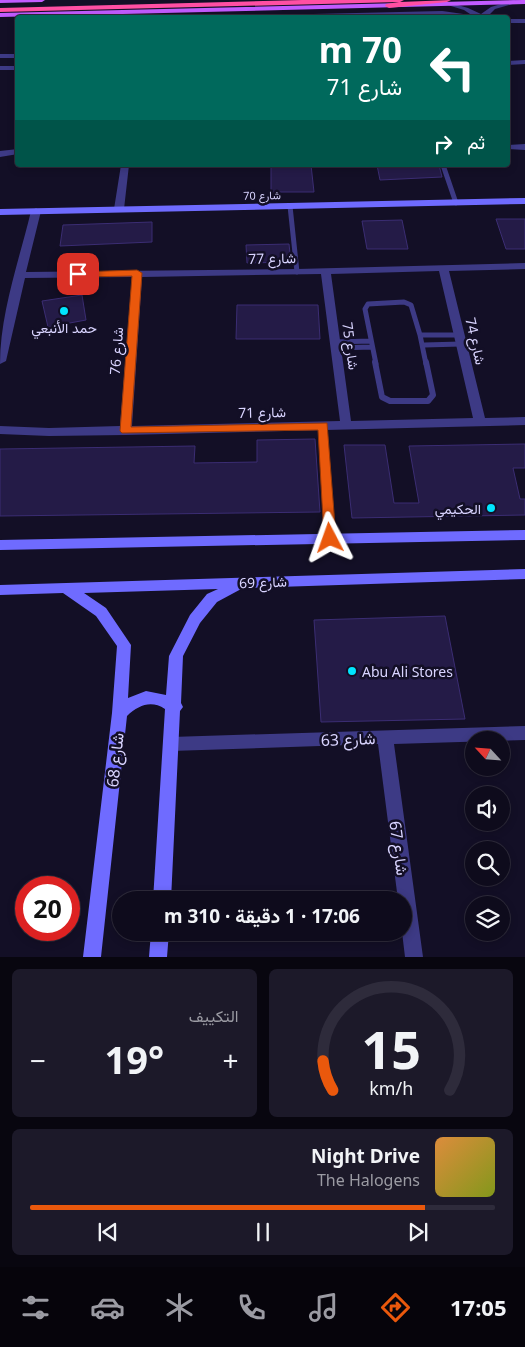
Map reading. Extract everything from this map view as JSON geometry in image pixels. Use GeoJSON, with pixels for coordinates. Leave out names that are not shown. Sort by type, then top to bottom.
{"type":"FeatureCollection","features":[{"type":"Feature","properties":{"kind":"highway"},"geometry":{"type":"LineString","coordinates":[[0,2],[151,0]]}},
{"type":"Feature","properties":{"kind":"highway"},"geometry":{"type":"LineString","coordinates":[[0,10],[400,0]]}},
{"type":"Feature","properties":{"kind":"highway"},"geometry":{"type":"LineString","coordinates":[[161,15],[405,6],[446,2]]}},
{"type":"Feature","properties":{"kind":"highway"},"geometry":{"type":"LineString","coordinates":[[0,20],[15,20]]}},
{"type":"Feature","properties":{"kind":"main road"},"geometry":{"type":"LineString","coordinates":[[0,2],[42,0]]}},
{"type":"Feature","properties":{"kind":"main road"},"geometry":{"type":"LineString","coordinates":[[0,15],[446,2],[525,2]]}},
{"type":"Feature","properties":{"kind":"street"},"geometry":{"type":"LineString","coordinates":[[446,2],[478,15]]}},
{"type":"Feature","properties":{"kind":"street"},"geometry":{"type":"LineString","coordinates":[[484,15],[493,8],[514,2]]}},
{"type":"Feature","properties":{"kind":"street"},"geometry":{"type":"LineString","coordinates":[[510,63],[525,62]]}},
{"type":"Feature","properties":{"kind":"street"},"geometry":{"type":"LineString","coordinates":[[0,68],[15,68]]}},
{"type":"Feature","properties":{"kind":"street"},"geometry":{"type":"LineString","coordinates":[[510,148],[525,147]]}},
{"type":"Feature","properties":{"kind":"street"},"geometry":{"type":"LineString","coordinates":[[0,154],[15,152]]}},
{"type":"Feature","properties":{"kind":"street"},"geometry":{"type":"LineString","coordinates":[[119,209],[125,167]]}},
{"type":"Feature","properties":{"kind":"street","name":"شارع 70"},"geometry":{"type":"LineString","coordinates":[[0,212],[525,201]]}},
{"type":"Feature","properties":{"kind":"street"},"geometry":{"type":"LineString","coordinates":[[0,361],[2,345],[36,211]]}},
{"type":"Feature","properties":{"kind":"street","name":"شارع 77"},"geometry":{"type":"LineString","coordinates":[[19,275],[297,272],[525,266]]}},
{"type":"Feature","properties":{"kind":"street","name":"شارع 74"},"geometry":{"type":"LineString","coordinates":[[443,267],[480,422]]}},
{"type":"Feature","properties":{"kind":"street","name":"شارع 75"},"geometry":{"type":"LineString","coordinates":[[326,271],[346,425]]}},
{"type":"Feature","properties":{"kind":"street","name":"شارع 76"},"geometry":{"type":"LineString","coordinates":[[126,431],[137,273]]}},
{"type":"Feature","properties":{"kind":"street","name":"شارع 71"},"geometry":{"type":"LineString","coordinates":[[0,430],[49,432],[126,431],[525,421]]}},
{"type":"Feature","properties":{"kind":"street"},"geometry":{"type":"LineString","coordinates":[[0,545],[525,535]]}},
{"type":"Feature","properties":{"kind":"street","name":"شارع 69"},"geometry":{"type":"LineString","coordinates":[[0,590],[525,574]]}},
{"type":"Feature","properties":{"kind":"street"},"geometry":{"type":"LineString","coordinates":[[163,891],[175,707],[176,656],[195,619],[212,598],[244,583]]}},
{"type":"Feature","properties":{"kind":"street","name":"شارع 68"},"geometry":{"type":"LineString","coordinates":[[66,588],[101,612],[124,645],[120,713],[92,957]]}},
{"type":"Feature","properties":{"kind":"street"},"geometry":{"type":"LineString","coordinates":[[120,713],[131,702],[146,697],[162,699],[175,707]]}},
{"type":"Feature","properties":{"kind":"street","name":"شارع 63"},"geometry":{"type":"LineString","coordinates":[[171,744],[525,732]]}},
{"type":"Feature","properties":{"kind":"street","name":"شارع 67"},"geometry":{"type":"LineString","coordinates":[[385,738],[414,957]]}},
{"type":"Feature","properties":{"kind":"street"},"geometry":{"type":"LineString","coordinates":[[158,957],[159,941]]}},
{"type":"Feature","properties":{"kind":"lane"},"geometry":{"type":"LineString","coordinates":[[356,15],[442,13],[456,15]]}},
{"type":"Feature","properties":{"kind":"lane"},"geometry":{"type":"LineString","coordinates":[[510,22],[525,21]]}},
{"type":"Feature","properties":{"kind":"lane"},"geometry":{"type":"LineString","coordinates":[[0,56],[15,56]]}},
{"type":"Feature","properties":{"kind":"lane"},"geometry":{"type":"LineString","coordinates":[[444,167],[456,202]]}},
{"type":"Feature","properties":{"kind":"lane"},"geometry":{"type":"LineString","coordinates":[[290,206],[297,272]]}},
{"type":"Feature","properties":{"kind":"lane"},"geometry":{"type":"LineString","coordinates":[[404,302],[411,305],[420,335],[424,345],[433,395],[428,401],[390,401],[382,397],[365,309],[368,304],[404,302]]}},
{"type":"Feature","properties":{"kind":"lane"},"geometry":{"type":"LineString","coordinates":[[420,335],[460,340]]}},
{"type":"Feature","properties":{"kind":"lane"},"geometry":{"type":"LineString","coordinates":[[424,345],[460,340]]}},
{"type":"Feature","properties":{"kind":"lane"},"geometry":{"type":"LineString","coordinates":[[336,345],[371,344]]}},
{"type":"Feature","properties":{"kind":"lane"},"geometry":{"type":"LineString","coordinates":[[323,426],[330,538]]}},
{"type":"Feature","properties":{"kind":"building"},"geometry":{"type":"Polygon","coordinates":[[[271,167],[311,167],[314,192],[271,192],[271,167]]]}},
{"type":"Feature","properties":{"kind":"building"},"geometry":{"type":"Polygon","coordinates":[[[377,167],[440,167],[442,177],[380,180],[377,167]]]}},
{"type":"Feature","properties":{"kind":"building"},"geometry":{"type":"Polygon","coordinates":[[[496,219],[525,219],[525,249],[506,249],[496,219]]]}},
{"type":"Feature","properties":{"kind":"building"},"geometry":{"type":"Polygon","coordinates":[[[402,220],[408,249],[367,249],[362,221],[402,220]]]}},
{"type":"Feature","properties":{"kind":"building"},"geometry":{"type":"Polygon","coordinates":[[[152,222],[152,242],[60,246],[63,225],[152,222]]]}},
{"type":"Feature","properties":{"kind":"building"},"geometry":{"type":"Polygon","coordinates":[[[289,244],[291,262],[247,263],[246,245],[289,244]]]}},
{"type":"Feature","properties":{"kind":"building","name":"حمد الأنبعي"},"geometry":{"type":"Polygon","coordinates":[[[82,295],[86,320],[48,327],[42,301],[82,295]]]}},
{"type":"Feature","properties":{"kind":"building"},"geometry":{"type":"Polygon","coordinates":[[[237,305],[318,305],[320,339],[236,339],[237,305]]]}},
{"type":"Feature","properties":{"kind":"building"},"geometry":{"type":"Polygon","coordinates":[[[315,439],[320,512],[0,516],[0,449],[195,446],[194,463],[257,462],[257,440],[315,439]]]}},
{"type":"Feature","properties":{"kind":"building"},"geometry":{"type":"Polygon","coordinates":[[[525,444],[525,468],[513,468],[520,499],[525,499],[525,515],[352,518],[344,445],[385,445],[394,503],[419,503],[409,446],[525,444]]]}},
{"type":"Feature","properties":{"kind":"building"},"geometry":{"type":"Polygon","coordinates":[[[445,616],[465,719],[321,722],[314,620],[445,616]]]}},
{"type":"Feature","properties":{"kind":"place","name":"حمد الأنبعي"},"geometry":{"type":"Point","coordinates":[64,311]}},
{"type":"Feature","properties":{"kind":"place","name":"الحكيمي"},"geometry":{"type":"Point","coordinates":[491,508]}},
{"type":"Feature","properties":{"kind":"place","name":"Abu Ali Stores"},"geometry":{"type":"Point","coordinates":[352,671]}},
{"type":"Feature","properties":{"kind":"route"},"geometry":{"type":"LineString","coordinates":[[78,274],[137,273],[126,431],[323,426],[330,538]]}}]}
